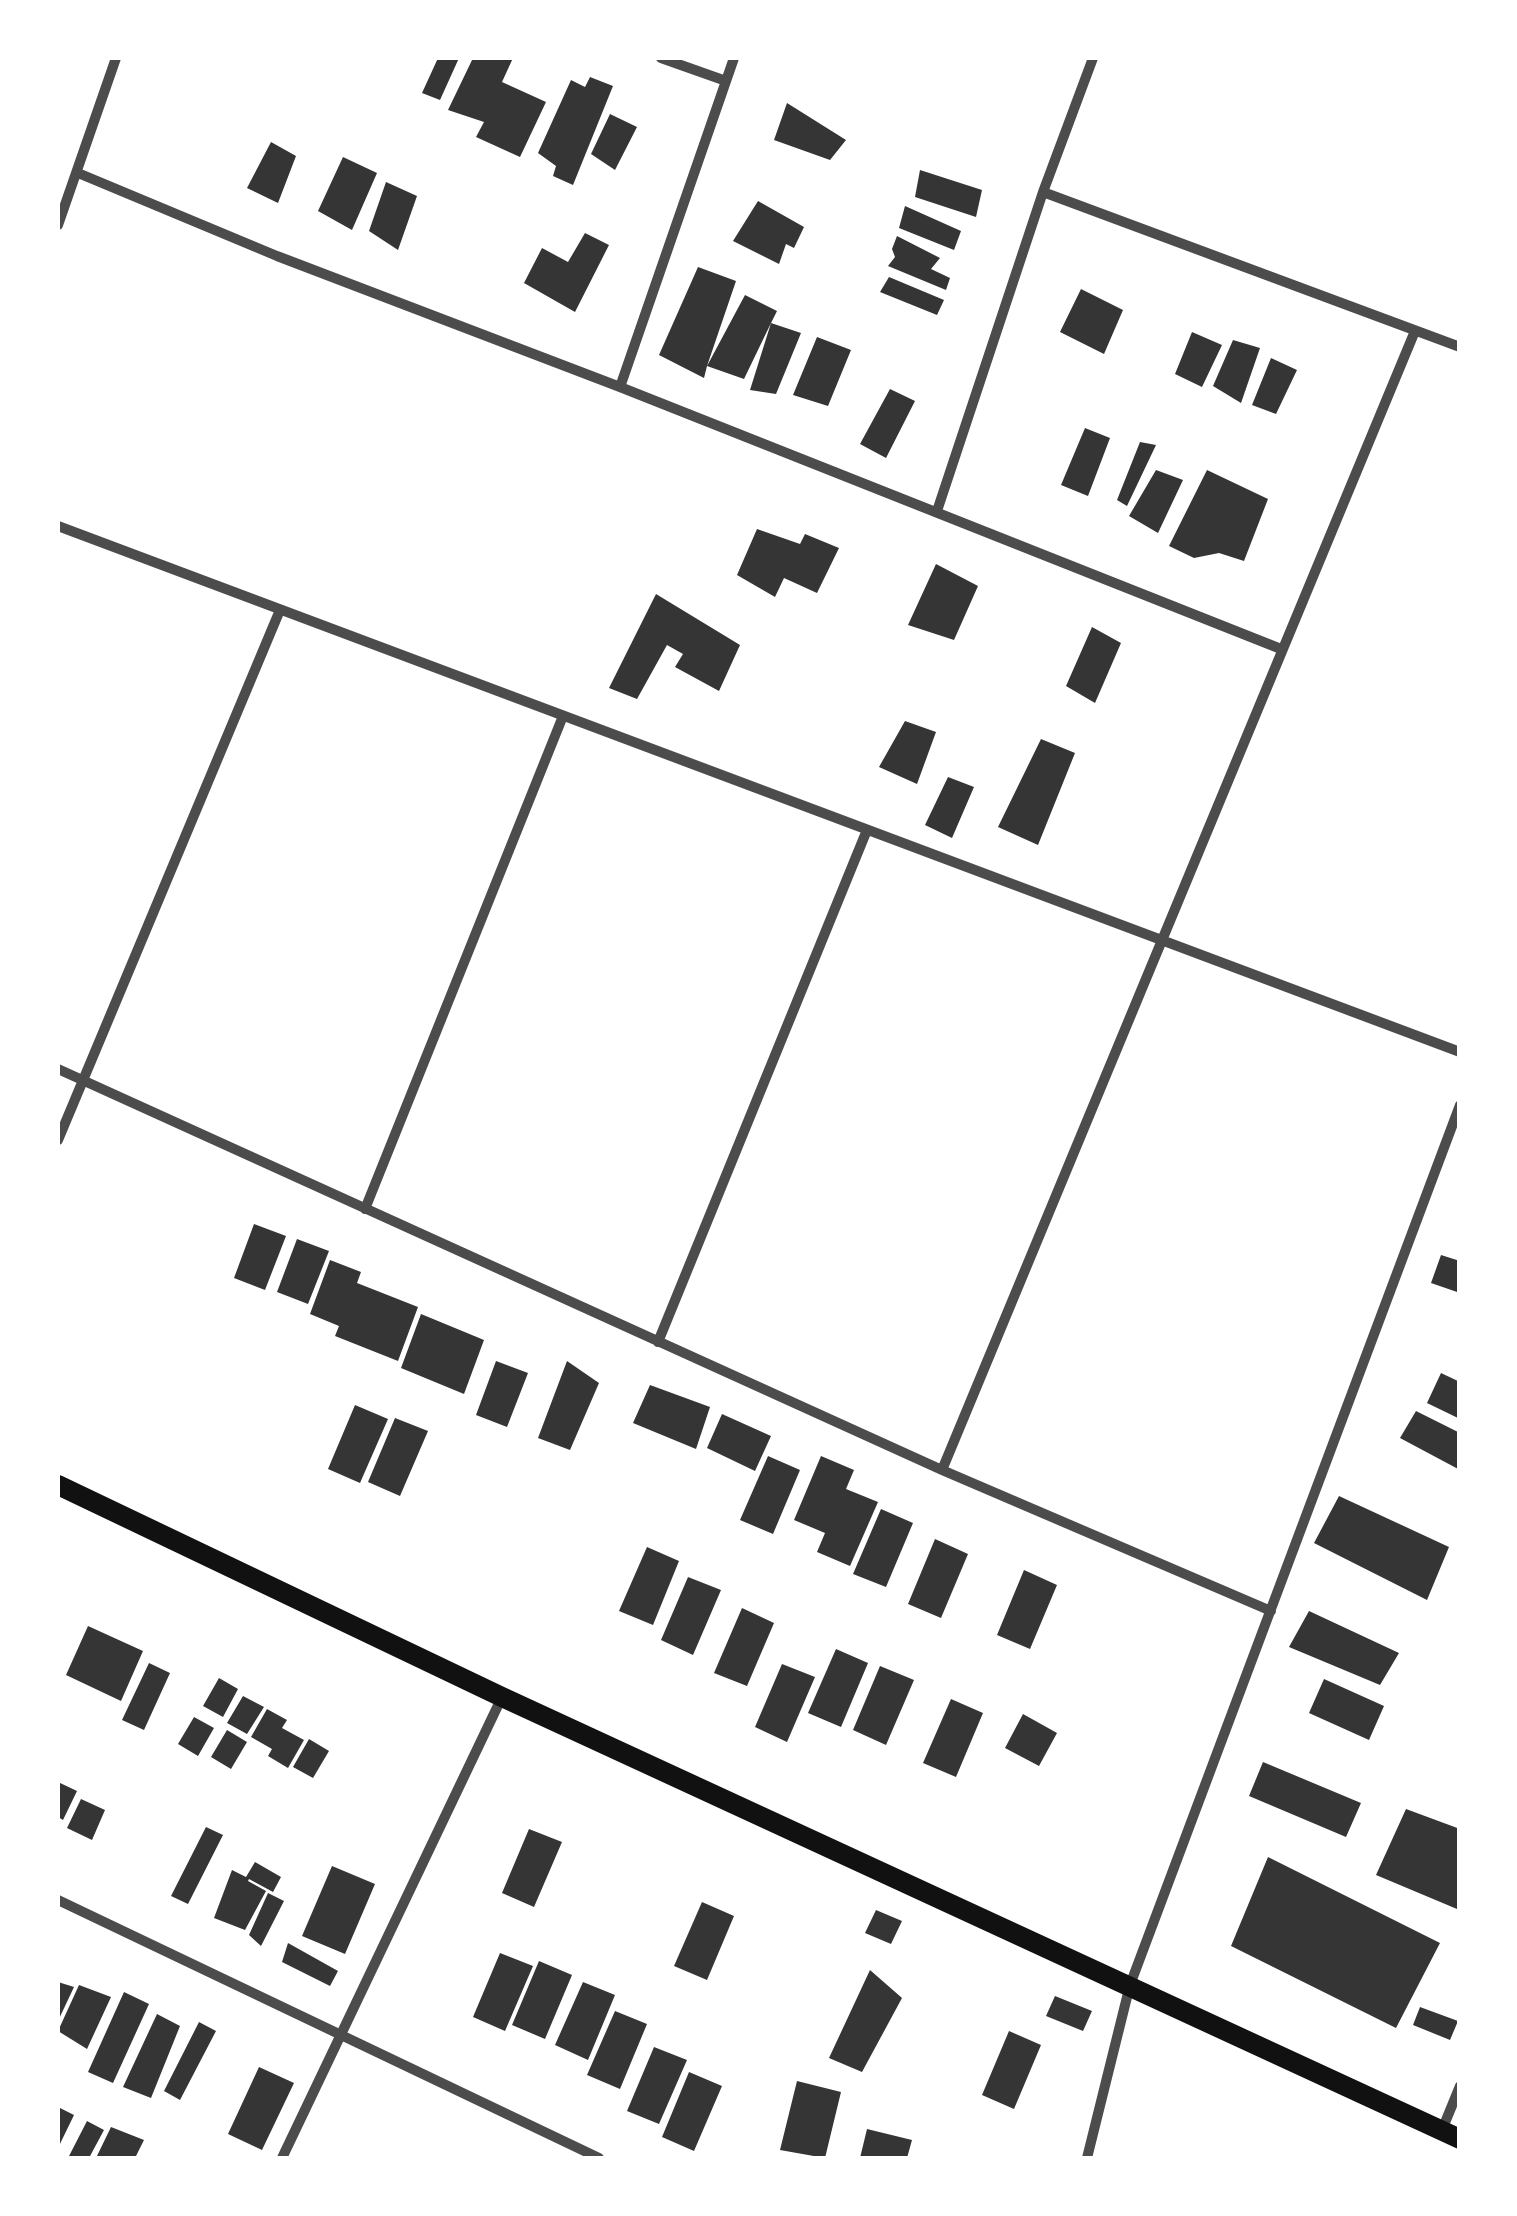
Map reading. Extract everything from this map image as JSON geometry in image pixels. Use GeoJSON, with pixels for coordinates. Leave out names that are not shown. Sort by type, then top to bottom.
{"type":"FeatureCollection","features":[{"type":"Feature","properties":{"kind":"main road"},"geometry":{"type":"LineString","coordinates":[[58,1485],[502,1697],[1451,2135]]}},
{"type":"Feature","properties":{"kind":"street"},"geometry":{"type":"LineString","coordinates":[[58,225],[116,58]]}},
{"type":"Feature","properties":{"kind":"street"},"geometry":{"type":"LineString","coordinates":[[660,58],[726,81]]}},
{"type":"Feature","properties":{"kind":"street"},"geometry":{"type":"LineString","coordinates":[[620,387],[734,58]]}},
{"type":"Feature","properties":{"kind":"street"},"geometry":{"type":"LineString","coordinates":[[936,511],[1043,192],[1093,58]]}},
{"type":"Feature","properties":{"kind":"street"},"geometry":{"type":"LineString","coordinates":[[78,172],[278,256],[936,511],[1281,650]]}},
{"type":"Feature","properties":{"kind":"street"},"geometry":{"type":"LineString","coordinates":[[1043,192],[1460,347]]}},
{"type":"Feature","properties":{"kind":"street"},"geometry":{"type":"LineString","coordinates":[[942,1470],[1415,331]]}},
{"type":"Feature","properties":{"kind":"street"},"geometry":{"type":"LineString","coordinates":[[58,526],[1460,1052]]}},
{"type":"Feature","properties":{"kind":"street"},"geometry":{"type":"LineString","coordinates":[[58,1140],[280,610]]}},
{"type":"Feature","properties":{"kind":"street"},"geometry":{"type":"LineString","coordinates":[[365,1209],[562,716]]}},
{"type":"Feature","properties":{"kind":"street"},"geometry":{"type":"LineString","coordinates":[[658,1342],[867,830]]}},
{"type":"Feature","properties":{"kind":"street"},"geometry":{"type":"LineString","coordinates":[[58,1069],[942,1470],[1271,1611]]}},
{"type":"Feature","properties":{"kind":"street"},"geometry":{"type":"LineString","coordinates":[[1087,2158],[1130,1986],[1460,1105]]}},
{"type":"Feature","properties":{"kind":"street"},"geometry":{"type":"LineString","coordinates":[[282,2158],[502,1697]]}},
{"type":"Feature","properties":{"kind":"street"},"geometry":{"type":"LineString","coordinates":[[58,1900],[599,2158]]}},
{"type":"Feature","properties":{"kind":"street"},"geometry":{"type":"LineString","coordinates":[[1451,2135],[1460,2086]]}},
{"type":"Feature","properties":{"kind":"building"},"geometry":{"type":"Polygon","coordinates":[[[438,58],[459,58],[440,100],[422,93],[438,58]]]}},
{"type":"Feature","properties":{"kind":"building"},"geometry":{"type":"Polygon","coordinates":[[[473,58],[513,58],[502,82],[546,102],[520,157],[476,137],[484,122],[448,110],[473,58]]]}},
{"type":"Feature","properties":{"kind":"building"},"geometry":{"type":"Polygon","coordinates":[[[590,77],[613,86],[573,185],[553,176],[556,166],[538,153],[571,80],[585,87],[590,77]]]}},
{"type":"Feature","properties":{"kind":"building"},"geometry":{"type":"Polygon","coordinates":[[[787,103],[846,140],[830,160],[774,140],[787,103]]]}},
{"type":"Feature","properties":{"kind":"building"},"geometry":{"type":"Polygon","coordinates":[[[610,114],[637,127],[615,170],[591,154],[610,114]]]}},
{"type":"Feature","properties":{"kind":"building"},"geometry":{"type":"Polygon","coordinates":[[[271,142],[296,156],[278,203],[247,188],[271,142]]]}},
{"type":"Feature","properties":{"kind":"building"},"geometry":{"type":"Polygon","coordinates":[[[343,157],[377,173],[352,230],[318,211],[343,157]]]}},
{"type":"Feature","properties":{"kind":"building"},"geometry":{"type":"Polygon","coordinates":[[[920,170],[982,190],[976,217],[915,197],[920,170]]]}},
{"type":"Feature","properties":{"kind":"building"},"geometry":{"type":"Polygon","coordinates":[[[386,182],[417,196],[398,250],[369,231],[386,182]]]}},
{"type":"Feature","properties":{"kind":"building"},"geometry":{"type":"Polygon","coordinates":[[[758,201],[804,227],[794,248],[786,244],[779,264],[733,241],[758,201]]]}},
{"type":"Feature","properties":{"kind":"building"},"geometry":{"type":"Polygon","coordinates":[[[905,206],[961,231],[954,250],[899,228],[905,206]]]}},
{"type":"Feature","properties":{"kind":"building"},"geometry":{"type":"Polygon","coordinates":[[[585,233],[609,245],[575,312],[524,283],[542,248],[568,262],[585,233]]]}},
{"type":"Feature","properties":{"kind":"building"},"geometry":{"type":"Polygon","coordinates":[[[897,236],[940,258],[931,269],[950,278],[946,290],[888,266],[895,257],[892,249],[897,236]]]}},
{"type":"Feature","properties":{"kind":"building"},"geometry":{"type":"Polygon","coordinates":[[[698,267],[736,281],[704,378],[659,355],[698,267]]]}},
{"type":"Feature","properties":{"kind":"building"},"geometry":{"type":"Polygon","coordinates":[[[889,277],[944,300],[937,315],[880,292],[889,277]]]}},
{"type":"Feature","properties":{"kind":"building"},"geometry":{"type":"Polygon","coordinates":[[[1081,289],[1123,310],[1104,354],[1060,332],[1081,289]]]}},
{"type":"Feature","properties":{"kind":"building"},"geometry":{"type":"Polygon","coordinates":[[[745,295],[777,311],[744,379],[707,366],[745,295]]]}},
{"type":"Feature","properties":{"kind":"building"},"geometry":{"type":"Polygon","coordinates":[[[771,323],[801,333],[776,394],[750,390],[771,323]]]}},
{"type":"Feature","properties":{"kind":"building"},"geometry":{"type":"Polygon","coordinates":[[[1192,332],[1222,345],[1202,387],[1175,374],[1192,332]]]}},
{"type":"Feature","properties":{"kind":"building"},"geometry":{"type":"Polygon","coordinates":[[[817,337],[851,350],[828,406],[793,395],[817,337]]]}},
{"type":"Feature","properties":{"kind":"building"},"geometry":{"type":"Polygon","coordinates":[[[1233,340],[1260,348],[1241,403],[1213,386],[1233,340]]]}},
{"type":"Feature","properties":{"kind":"building"},"geometry":{"type":"Polygon","coordinates":[[[1271,358],[1297,370],[1276,414],[1252,405],[1271,358]]]}},
{"type":"Feature","properties":{"kind":"building"},"geometry":{"type":"Polygon","coordinates":[[[890,389],[915,401],[886,458],[860,444],[890,389]]]}},
{"type":"Feature","properties":{"kind":"building"},"geometry":{"type":"Polygon","coordinates":[[[1085,428],[1110,438],[1088,496],[1061,485],[1085,428]]]}},
{"type":"Feature","properties":{"kind":"building"},"geometry":{"type":"Polygon","coordinates":[[[1140,442],[1156,445],[1127,506],[1117,500],[1140,442]]]}},
{"type":"Feature","properties":{"kind":"building"},"geometry":{"type":"Polygon","coordinates":[[[1156,470],[1183,480],[1158,533],[1129,516],[1156,470]]]}},
{"type":"Feature","properties":{"kind":"building"},"geometry":{"type":"Polygon","coordinates":[[[1207,470],[1268,499],[1244,561],[1219,553],[1194,558],[1169,546],[1207,470]]]}},
{"type":"Feature","properties":{"kind":"building"},"geometry":{"type":"Polygon","coordinates":[[[757,529],[800,544],[805,534],[839,548],[817,593],[784,578],[775,597],[737,575],[757,529]]]}},
{"type":"Feature","properties":{"kind":"building"},"geometry":{"type":"Polygon","coordinates":[[[936,564],[978,586],[954,640],[908,625],[936,564]]]}},
{"type":"Feature","properties":{"kind":"building"},"geometry":{"type":"Polygon","coordinates":[[[656,594],[740,645],[719,691],[675,667],[683,654],[667,645],[637,699],[609,688],[656,594]]]}},
{"type":"Feature","properties":{"kind":"building"},"geometry":{"type":"Polygon","coordinates":[[[1092,627],[1121,643],[1095,703],[1066,686],[1092,627]]]}},
{"type":"Feature","properties":{"kind":"building"},"geometry":{"type":"Polygon","coordinates":[[[905,721],[936,732],[917,784],[879,767],[905,721]]]}},
{"type":"Feature","properties":{"kind":"building"},"geometry":{"type":"Polygon","coordinates":[[[1041,739],[1075,753],[1038,845],[998,827],[1041,739]]]}},
{"type":"Feature","properties":{"kind":"building"},"geometry":{"type":"Polygon","coordinates":[[[948,777],[974,787],[952,838],[925,825],[948,777]]]}},
{"type":"Feature","properties":{"kind":"building"},"geometry":{"type":"Polygon","coordinates":[[[254,1224],[286,1236],[265,1290],[234,1278],[254,1224]]]}},
{"type":"Feature","properties":{"kind":"building"},"geometry":{"type":"Polygon","coordinates":[[[297,1239],[329,1251],[308,1304],[277,1292],[297,1239]]]}},
{"type":"Feature","properties":{"kind":"building"},"geometry":{"type":"Polygon","coordinates":[[[1441,1255],[1460,1261],[1460,1293],[1431,1283],[1441,1255]]]}},
{"type":"Feature","properties":{"kind":"building"},"geometry":{"type":"Polygon","coordinates":[[[330,1260],[361,1272],[357,1283],[418,1307],[398,1361],[335,1336],[339,1326],[310,1314],[330,1260]]]}},
{"type":"Feature","properties":{"kind":"building"},"geometry":{"type":"Polygon","coordinates":[[[421,1314],[484,1340],[464,1394],[401,1368],[421,1314]]]}},
{"type":"Feature","properties":{"kind":"building"},"geometry":{"type":"Polygon","coordinates":[[[496,1361],[528,1373],[507,1427],[476,1415],[496,1361]]]}},
{"type":"Feature","properties":{"kind":"building"},"geometry":{"type":"Polygon","coordinates":[[[567,1361],[599,1383],[570,1450],[538,1438],[567,1361]]]}},
{"type":"Feature","properties":{"kind":"building"},"geometry":{"type":"Polygon","coordinates":[[[1441,1373],[1460,1382],[1460,1419],[1427,1403],[1441,1373]]]}},
{"type":"Feature","properties":{"kind":"building"},"geometry":{"type":"Polygon","coordinates":[[[650,1385],[710,1407],[696,1449],[633,1423],[650,1385]]]}},
{"type":"Feature","properties":{"kind":"building"},"geometry":{"type":"Polygon","coordinates":[[[355,1405],[388,1419],[360,1483],[328,1469],[355,1405]]]}},
{"type":"Feature","properties":{"kind":"building"},"geometry":{"type":"Polygon","coordinates":[[[1416,1411],[1460,1433],[1460,1470],[1400,1438],[1416,1411]]]}},
{"type":"Feature","properties":{"kind":"building"},"geometry":{"type":"Polygon","coordinates":[[[722,1414],[771,1436],[755,1471],[707,1448],[722,1414]]]}},
{"type":"Feature","properties":{"kind":"building"},"geometry":{"type":"Polygon","coordinates":[[[395,1418],[428,1431],[400,1496],[368,1482],[395,1418]]]}},
{"type":"Feature","properties":{"kind":"building"},"geometry":{"type":"Polygon","coordinates":[[[768,1456],[800,1470],[773,1534],[740,1520],[768,1456]]]}},
{"type":"Feature","properties":{"kind":"building"},"geometry":{"type":"Polygon","coordinates":[[[821,1456],[854,1470],[846,1489],[878,1502],[850,1566],[817,1552],[825,1533],[794,1520],[821,1456]]]}},
{"type":"Feature","properties":{"kind":"building"},"geometry":{"type":"Polygon","coordinates":[[[1339,1496],[1449,1547],[1427,1600],[1314,1543],[1339,1496]]]}},
{"type":"Feature","properties":{"kind":"building"},"geometry":{"type":"Polygon","coordinates":[[[881,1509],[913,1523],[886,1587],[853,1574],[881,1509]]]}},
{"type":"Feature","properties":{"kind":"building"},"geometry":{"type":"Polygon","coordinates":[[[935,1539],[968,1554],[941,1618],[908,1604],[935,1539]]]}},
{"type":"Feature","properties":{"kind":"building"},"geometry":{"type":"Polygon","coordinates":[[[647,1547],[679,1561],[653,1625],[619,1611],[647,1547]]]}},
{"type":"Feature","properties":{"kind":"building"},"geometry":{"type":"Polygon","coordinates":[[[1024,1570],[1057,1585],[1030,1649],[997,1635],[1024,1570]]]}},
{"type":"Feature","properties":{"kind":"building"},"geometry":{"type":"Polygon","coordinates":[[[688,1577],[721,1590],[693,1655],[661,1640],[688,1577]]]}},
{"type":"Feature","properties":{"kind":"building"},"geometry":{"type":"Polygon","coordinates":[[[742,1608],[774,1623],[747,1686],[714,1673],[742,1608]]]}},
{"type":"Feature","properties":{"kind":"building"},"geometry":{"type":"Polygon","coordinates":[[[1309,1611],[1399,1653],[1380,1685],[1289,1647],[1309,1611]]]}},
{"type":"Feature","properties":{"kind":"building"},"geometry":{"type":"Polygon","coordinates":[[[88,1626],[143,1651],[121,1701],[66,1675],[88,1626]]]}},
{"type":"Feature","properties":{"kind":"building"},"geometry":{"type":"Polygon","coordinates":[[[836,1649],[868,1663],[841,1727],[808,1713],[836,1649]]]}},
{"type":"Feature","properties":{"kind":"building"},"geometry":{"type":"Polygon","coordinates":[[[149,1663],[170,1673],[144,1730],[122,1720],[149,1663]]]}},
{"type":"Feature","properties":{"kind":"building"},"geometry":{"type":"Polygon","coordinates":[[[782,1664],[815,1677],[787,1742],[755,1727],[782,1664]]]}},
{"type":"Feature","properties":{"kind":"building"},"geometry":{"type":"Polygon","coordinates":[[[880,1666],[914,1680],[886,1745],[853,1730],[880,1666]]]}},
{"type":"Feature","properties":{"kind":"building"},"geometry":{"type":"Polygon","coordinates":[[[219,1678],[238,1689],[223,1717],[203,1706],[219,1678]]]}},
{"type":"Feature","properties":{"kind":"building"},"geometry":{"type":"Polygon","coordinates":[[[1324,1679],[1384,1706],[1369,1740],[1309,1713],[1324,1679]]]}},
{"type":"Feature","properties":{"kind":"building"},"geometry":{"type":"Polygon","coordinates":[[[243,1696],[264,1707],[247,1734],[227,1723],[243,1696]]]}},
{"type":"Feature","properties":{"kind":"building"},"geometry":{"type":"Polygon","coordinates":[[[951,1699],[983,1713],[956,1777],[923,1763],[951,1699]]]}},
{"type":"Feature","properties":{"kind":"building"},"geometry":{"type":"Polygon","coordinates":[[[267,1709],[287,1720],[282,1728],[304,1740],[288,1768],[268,1756],[272,1749],[251,1737],[267,1709]]]}},
{"type":"Feature","properties":{"kind":"building"},"geometry":{"type":"Polygon","coordinates":[[[1023,1714],[1057,1733],[1039,1766],[1005,1748],[1023,1714]]]}},
{"type":"Feature","properties":{"kind":"building"},"geometry":{"type":"Polygon","coordinates":[[[194,1717],[214,1728],[198,1756],[178,1744],[194,1717]]]}},
{"type":"Feature","properties":{"kind":"building"},"geometry":{"type":"Polygon","coordinates":[[[227,1730],[247,1742],[231,1769],[211,1757],[227,1730]]]}},
{"type":"Feature","properties":{"kind":"building"},"geometry":{"type":"Polygon","coordinates":[[[309,1739],[329,1751],[313,1778],[293,1767],[309,1739]]]}},
{"type":"Feature","properties":{"kind":"building"},"geometry":{"type":"Polygon","coordinates":[[[1263,1762],[1361,1803],[1346,1837],[1249,1796],[1263,1762]]]}},
{"type":"Feature","properties":{"kind":"building"},"geometry":{"type":"Polygon","coordinates":[[[58,1782],[77,1791],[63,1820],[58,1817],[58,1782]]]}},
{"type":"Feature","properties":{"kind":"building"},"geometry":{"type":"Polygon","coordinates":[[[81,1799],[105,1810],[92,1840],[67,1828],[81,1799]]]}},
{"type":"Feature","properties":{"kind":"building"},"geometry":{"type":"Polygon","coordinates":[[[1406,1809],[1460,1829],[1457,1909],[1376,1875],[1406,1809]]]}},
{"type":"Feature","properties":{"kind":"building"},"geometry":{"type":"Polygon","coordinates":[[[206,1827],[223,1835],[188,1904],[171,1896],[206,1827]]]}},
{"type":"Feature","properties":{"kind":"building"},"geometry":{"type":"Polygon","coordinates":[[[529,1829],[562,1842],[534,1907],[502,1893],[529,1829]]]}},
{"type":"Feature","properties":{"kind":"building"},"geometry":{"type":"Polygon","coordinates":[[[1268,1857],[1440,1943],[1396,2028],[1231,1946],[1268,1857]]]}},
{"type":"Feature","properties":{"kind":"building"},"geometry":{"type":"Polygon","coordinates":[[[255,1862],[281,1877],[273,1892],[249,1879],[266,1891],[245,1930],[214,1918],[232,1870],[246,1877],[255,1862]]]}},
{"type":"Feature","properties":{"kind":"building"},"geometry":{"type":"Polygon","coordinates":[[[332,1866],[375,1884],[345,1954],[302,1936],[332,1866]]]}},
{"type":"Feature","properties":{"kind":"building"},"geometry":{"type":"Polygon","coordinates":[[[268,1893],[284,1901],[261,1946],[249,1935],[268,1893]]]}},
{"type":"Feature","properties":{"kind":"building"},"geometry":{"type":"Polygon","coordinates":[[[702,1902],[734,1916],[707,1980],[674,1966],[702,1902]]]}},
{"type":"Feature","properties":{"kind":"building"},"geometry":{"type":"Polygon","coordinates":[[[876,1910],[902,1921],[891,1944],[865,1933],[876,1910]]]}},
{"type":"Feature","properties":{"kind":"building"},"geometry":{"type":"Polygon","coordinates":[[[288,1943],[338,1971],[330,1986],[282,1962],[288,1943]]]}},
{"type":"Feature","properties":{"kind":"building"},"geometry":{"type":"Polygon","coordinates":[[[500,1953],[533,1966],[505,2031],[473,2017],[500,1953]]]}},
{"type":"Feature","properties":{"kind":"building"},"geometry":{"type":"Polygon","coordinates":[[[539,1961],[572,1975],[545,2039],[512,2025],[539,1961]]]}},
{"type":"Feature","properties":{"kind":"building"},"geometry":{"type":"Polygon","coordinates":[[[870,1970],[902,1998],[862,2072],[829,2058],[870,1970]]]}},
{"type":"Feature","properties":{"kind":"building"},"geometry":{"type":"Polygon","coordinates":[[[58,1982],[74,1987],[58,2021],[58,1982]]]}},
{"type":"Feature","properties":{"kind":"building"},"geometry":{"type":"Polygon","coordinates":[[[583,1982],[615,1995],[588,2060],[555,2045],[583,1982]]]}},
{"type":"Feature","properties":{"kind":"building"},"geometry":{"type":"Polygon","coordinates":[[[79,1985],[111,1997],[87,2049],[58,2031],[79,1985]]]}},
{"type":"Feature","properties":{"kind":"building"},"geometry":{"type":"Polygon","coordinates":[[[124,1992],[149,2004],[113,2083],[88,2072],[124,1992]]]}},
{"type":"Feature","properties":{"kind":"building"},"geometry":{"type":"Polygon","coordinates":[[[1055,1996],[1092,2011],[1083,2031],[1046,2016],[1055,1996]]]}},
{"type":"Feature","properties":{"kind":"building"},"geometry":{"type":"Polygon","coordinates":[[[1420,2007],[1458,2021],[1450,2040],[1413,2025],[1420,2007]]]}},
{"type":"Feature","properties":{"kind":"building"},"geometry":{"type":"Polygon","coordinates":[[[615,2011],[647,2024],[620,2089],[587,2075],[615,2011]]]}},
{"type":"Feature","properties":{"kind":"building"},"geometry":{"type":"Polygon","coordinates":[[[157,2014],[180,2026],[151,2098],[123,2087],[157,2014]]]}},
{"type":"Feature","properties":{"kind":"building"},"geometry":{"type":"Polygon","coordinates":[[[199,2022],[216,2031],[180,2100],[164,2091],[199,2022]]]}},
{"type":"Feature","properties":{"kind":"building"},"geometry":{"type":"Polygon","coordinates":[[[1009,2031],[1041,2045],[1014,2109],[982,2095],[1009,2031]]]}},
{"type":"Feature","properties":{"kind":"building"},"geometry":{"type":"Polygon","coordinates":[[[654,2047],[687,2060],[659,2124],[627,2111],[654,2047]]]}},
{"type":"Feature","properties":{"kind":"building"},"geometry":{"type":"Polygon","coordinates":[[[259,2067],[294,2083],[262,2150],[228,2134],[259,2067]]]}},
{"type":"Feature","properties":{"kind":"building"},"geometry":{"type":"Polygon","coordinates":[[[689,2072],[722,2086],[694,2151],[662,2137],[689,2072]]]}},
{"type":"Feature","properties":{"kind":"building"},"geometry":{"type":"Polygon","coordinates":[[[797,2081],[841,2092],[825,2158],[780,2150],[797,2081]]]}},
{"type":"Feature","properties":{"kind":"building"},"geometry":{"type":"Polygon","coordinates":[[[58,2107],[74,2115],[58,2148],[58,2107]]]}},
{"type":"Feature","properties":{"kind":"building"},"geometry":{"type":"Polygon","coordinates":[[[87,2121],[104,2130],[89,2158],[68,2158],[87,2121]]]}},
{"type":"Feature","properties":{"kind":"building"},"geometry":{"type":"Polygon","coordinates":[[[111,2127],[144,2140],[135,2158],[96,2158],[111,2127]]]}},
{"type":"Feature","properties":{"kind":"building"},"geometry":{"type":"Polygon","coordinates":[[[867,2129],[912,2140],[907,2158],[860,2158],[867,2129]]]}}]}
